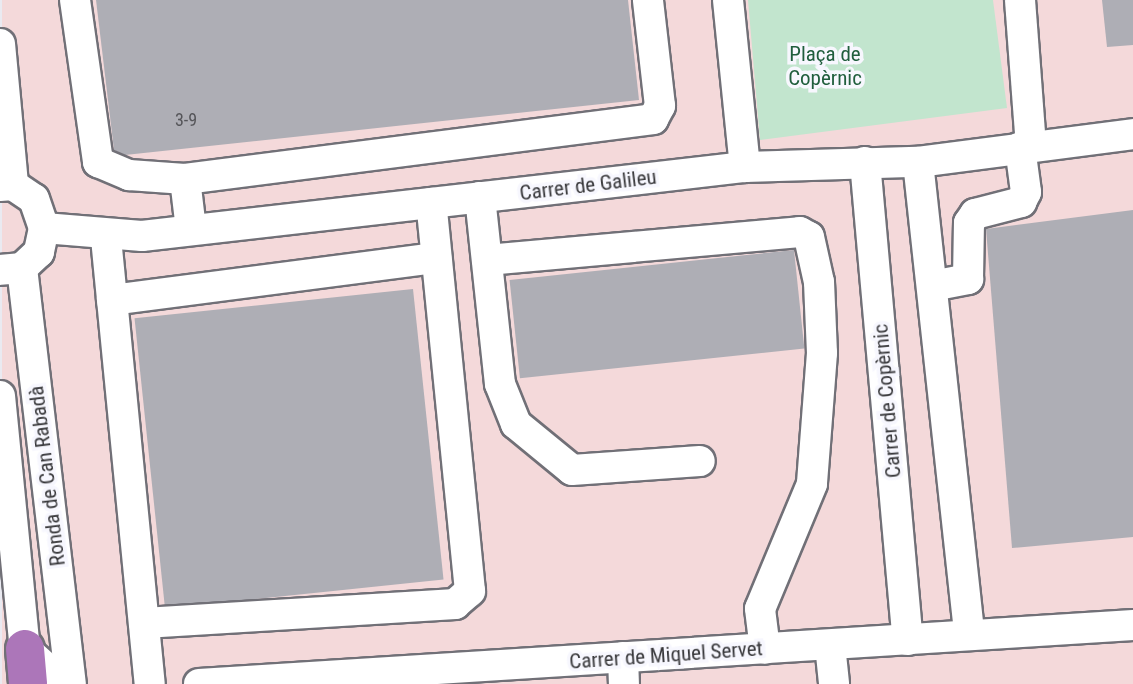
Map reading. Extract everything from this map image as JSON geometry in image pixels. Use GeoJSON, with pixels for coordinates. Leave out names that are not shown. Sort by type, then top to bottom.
{"type":"FeatureCollection","features":[{"type":"Feature","properties":{"kind":"street"},"geometry":{"type":"LineString","coordinates":[[75,0],[99,162],[128,175],[185,179],[653,119],[660,106],[648,0]]}},
{"type":"Feature","properties":{"kind":"street"},"geometry":{"type":"LineString","coordinates":[[728,0],[745,167]]}},
{"type":"Feature","properties":{"kind":"street"},"geometry":{"type":"LineString","coordinates":[[932,286],[968,279],[969,223],[975,215],[1021,202],[1026,192],[1020,0]]}},
{"type":"Feature","properties":{"kind":"street"},"geometry":{"type":"LineString","coordinates":[[0,44],[6,185],[34,199],[44,228]]}},
{"type":"Feature","properties":{"kind":"street","name":"Carrer de Galileu"},"geometry":{"type":"LineString","coordinates":[[44,228],[106,238],[745,167],[918,162],[1133,134]]}},
{"type":"Feature","properties":{"kind":"street","name":"Carrer de Copèrnic"},"geometry":{"type":"LineString","coordinates":[[865,162],[908,640]]}},
{"type":"Feature","properties":{"kind":"street"},"geometry":{"type":"LineString","coordinates":[[918,162],[969,634]]}},
{"type":"Feature","properties":{"kind":"street"},"geometry":{"type":"LineString","coordinates":[[185,179],[191,229]]}},
{"type":"Feature","properties":{"kind":"street"},"geometry":{"type":"LineString","coordinates":[[480,197],[500,384],[516,424],[544,453],[572,470],[700,461]]}},
{"type":"Feature","properties":{"kind":"street"},"geometry":{"type":"LineString","coordinates":[[144,623],[464,600],[470,592],[430,203]]}},
{"type":"Feature","properties":{"kind":"street","name":"Ronda de Can Rabadà"},"geometry":{"type":"LineString","coordinates":[[44,228],[39,252],[11,269],[71,684]]}},
{"type":"Feature","properties":{"kind":"street"},"geometry":{"type":"LineString","coordinates":[[487,260],[800,232],[809,237],[820,282],[822,353],[812,484],[760,609],[765,649]]}},
{"type":"Feature","properties":{"kind":"street"},"geometry":{"type":"LineString","coordinates":[[106,238],[150,684]]}},
{"type":"Feature","properties":{"kind":"street"},"geometry":{"type":"LineString","coordinates":[[112,300],[436,258]]}},
{"type":"Feature","properties":{"kind":"street","name":"Ronda de Can Rabadà"},"geometry":{"type":"LineString","coordinates":[[0,396],[9,591],[18,644],[64,684]]}},
{"type":"Feature","properties":{"kind":"street","name":"Carrer de Miquel Servet"},"geometry":{"type":"LineString","coordinates":[[200,684],[623,671],[765,649],[1133,625]]}},
{"type":"Feature","properties":{"kind":"street"},"geometry":{"type":"LineString","coordinates":[[830,645],[834,684]]}},
{"type":"Feature","properties":{"kind":"shaded area"},"geometry":{"type":"Polygon","coordinates":[[[2,0],[1133,0],[1133,684],[2,684],[2,0]]]}},
{"type":"Feature","properties":{"kind":"green space","name":"Plaça de Copèrnic"},"geometry":{"type":"Polygon","coordinates":[[[748,0],[993,0],[1007,108],[760,140],[748,0]]]}},
{"type":"Feature","properties":{"kind":"building"},"geometry":{"type":"Polygon","coordinates":[[[96,0],[628,0],[639,100],[125,155],[114,150],[96,0]]]}},
{"type":"Feature","properties":{"kind":"building"},"geometry":{"type":"Polygon","coordinates":[[[1102,0],[1133,0],[1133,45],[1107,47],[1102,0]]]}},
{"type":"Feature","properties":{"kind":"building"},"geometry":{"type":"Polygon","coordinates":[[[1133,210],[1133,537],[1012,548],[986,229],[1133,210]]]}},
{"type":"Feature","properties":{"kind":"building"},"geometry":{"type":"Polygon","coordinates":[[[794,250],[804,348],[520,378],[510,280],[794,250]]]}},
{"type":"Feature","properties":{"kind":"building"},"geometry":{"type":"Polygon","coordinates":[[[413,289],[444,579],[165,609],[135,318],[413,289]]]}}]}
